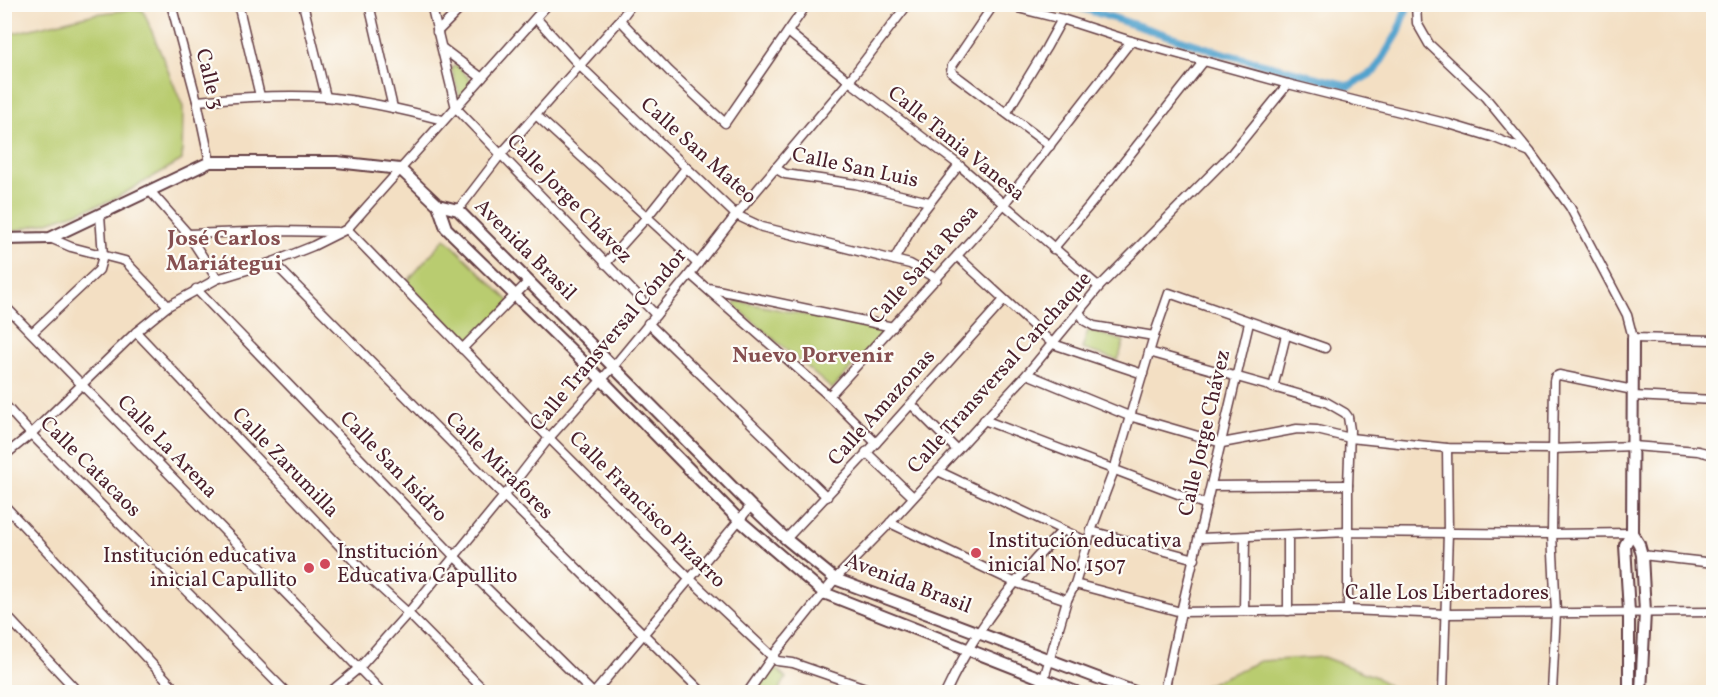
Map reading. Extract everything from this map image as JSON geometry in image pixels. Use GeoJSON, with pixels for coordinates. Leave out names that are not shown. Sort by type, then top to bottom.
{"type":"FeatureCollection","features":[{"type":"Feature","properties":{"kind":"street","name":"Calle 3"},"geometry":{"type":"LineString","coordinates":[[171,4],[197,101],[210,162]]}},
{"type":"Feature","properties":{"kind":"street"},"geometry":{"type":"LineString","coordinates":[[238,4],[260,96]]}},
{"type":"Feature","properties":{"kind":"street"},"geometry":{"type":"LineString","coordinates":[[303,4],[326,97]]}},
{"type":"Feature","properties":{"kind":"street"},"geometry":{"type":"LineString","coordinates":[[369,4],[393,108]]}},
{"type":"Feature","properties":{"kind":"street"},"geometry":{"type":"LineString","coordinates":[[431,4],[456,108]]}},
{"type":"Feature","properties":{"kind":"street"},"geometry":{"type":"LineString","coordinates":[[437,32],[465,4]]}},
{"type":"Feature","properties":{"kind":"street"},"geometry":{"type":"LineString","coordinates":[[4,456],[31,434],[136,332],[168,306],[217,279],[273,262],[313,246],[343,230],[548,4]]}},
{"type":"Feature","properties":{"kind":"street"},"geometry":{"type":"LineString","coordinates":[[458,210],[501,154],[632,4]]}},
{"type":"Feature","properties":{"kind":"street"},"geometry":{"type":"LineString","coordinates":[[620,20],[669,71],[725,123],[807,4]]}},
{"type":"Feature","properties":{"kind":"street","name":"Calle Transversal Cóndor"},"geometry":{"type":"LineString","coordinates":[[330,693],[358,668],[408,613],[549,438],[614,366],[736,215],[849,81],[908,4]]}},
{"type":"Feature","properties":{"kind":"street"},"geometry":{"type":"LineString","coordinates":[[994,4],[950,70],[1050,146]]}},
{"type":"Feature","properties":{"kind":"street"},"geometry":{"type":"LineString","coordinates":[[1002,4],[1288,84],[1449,124],[1530,152]]}},
{"type":"Feature","properties":{"kind":"street"},"geometry":{"type":"LineString","coordinates":[[1416,4],[1417,23],[1429,44],[1485,97],[1530,152],[1570,207],[1627,315],[1633,338],[1632,533],[1625,545],[1629,612],[1629,693]]}},
{"type":"Feature","properties":{"kind":"street","name":"Calle San Mateo"},"geometry":{"type":"LineString","coordinates":[[536,18],[579,65],[736,215],[762,227],[894,260],[919,268],[937,279]]}},
{"type":"Feature","properties":{"kind":"street"},"geometry":{"type":"LineString","coordinates":[[1007,112],[1062,19]]}},
{"type":"Feature","properties":{"kind":"street","name":"Calle Tania Vanesa"},"geometry":{"type":"LineString","coordinates":[[788,32],[959,165],[1099,287]]}},
{"type":"Feature","properties":{"kind":"street","name":"Calle Santa Rosa"},"geometry":{"type":"LineString","coordinates":[[828,396],[1004,204],[1131,41]]}},
{"type":"Feature","properties":{"kind":"street"},"geometry":{"type":"LineString","coordinates":[[442,48],[482,78]]}},
{"type":"Feature","properties":{"kind":"street"},"geometry":{"type":"LineString","coordinates":[[1053,249],[1204,61]]}},
{"type":"Feature","properties":{"kind":"street","name":"Calle Transversal Canchaque"},"geometry":{"type":"LineString","coordinates":[[748,693],[773,656],[835,579],[890,523],[1026,375],[1080,313],[1099,287],[1232,153],[1288,84]]}},
{"type":"Feature","properties":{"kind":"street"},"geometry":{"type":"LineString","coordinates":[[197,101],[260,96],[326,97],[393,108],[443,120]]}},
{"type":"Feature","properties":{"kind":"street","name":"Calle Jorge Chávez"},"geometry":{"type":"LineString","coordinates":[[456,108],[656,315]]}},
{"type":"Feature","properties":{"kind":"street"},"geometry":{"type":"LineString","coordinates":[[536,115],[698,264]]}},
{"type":"Feature","properties":{"kind":"street"},"geometry":{"type":"LineString","coordinates":[[4,239],[50,238],[210,162],[337,162],[400,169],[438,205]]}},
{"type":"Feature","properties":{"kind":"street"},"geometry":{"type":"LineString","coordinates":[[894,260],[903,241],[929,202],[959,165]]}},
{"type":"Feature","properties":{"kind":"street"},"geometry":{"type":"LineString","coordinates":[[605,264],[686,168]]}},
{"type":"Feature","properties":{"kind":"street","name":"Calle San Luis"},"geometry":{"type":"LineString","coordinates":[[775,168],[785,174],[855,184],[929,202]]}},
{"type":"Feature","properties":{"kind":"street"},"geometry":{"type":"LineString","coordinates":[[150,191],[188,234],[217,279]]}},
{"type":"Feature","properties":{"kind":"street","name":"Avenida Brasil"},"geometry":{"type":"LineString","coordinates":[[438,205],[458,210],[751,506],[786,539],[835,579],[1135,693]]}},
{"type":"Feature","properties":{"kind":"street","name":"Avenida Brasil"},"geometry":{"type":"LineString","coordinates":[[438,205],[447,228],[602,380],[739,520],[824,593],[1076,693]]}},
{"type":"Feature","properties":{"kind":"street"},"geometry":{"type":"LineString","coordinates":[[33,333],[99,270],[104,256],[100,215]]}},
{"type":"Feature","properties":{"kind":"street"},"geometry":{"type":"LineString","coordinates":[[188,234],[343,230]]}},
{"type":"Feature","properties":{"kind":"street","name":"Calle Francisco Pizarro"},"geometry":{"type":"LineString","coordinates":[[343,230],[690,579],[777,661],[793,663],[855,689],[877,693]]}},
{"type":"Feature","properties":{"kind":"street"},"geometry":{"type":"LineString","coordinates":[[50,238],[71,247],[125,261],[168,306]]}},
{"type":"Feature","properties":{"kind":"street"},"geometry":{"type":"LineString","coordinates":[[957,256],[1053,344],[1143,374]]}},
{"type":"Feature","properties":{"kind":"street","name":"Calle Mirafores"},"geometry":{"type":"LineString","coordinates":[[273,262],[702,693]]}},
{"type":"Feature","properties":{"kind":"street"},"geometry":{"type":"LineString","coordinates":[[690,274],[828,396],[876,442]]}},
{"type":"Feature","properties":{"kind":"street"},"geometry":{"type":"LineString","coordinates":[[462,349],[529,281]]}},
{"type":"Feature","properties":{"kind":"street"},"geometry":{"type":"LineString","coordinates":[[708,288],[892,327]]}},
{"type":"Feature","properties":{"kind":"street","name":"Calle San Isidro"},"geometry":{"type":"LineString","coordinates":[[196,289],[454,556],[594,693]]}},
{"type":"Feature","properties":{"kind":"street"},"geometry":{"type":"LineString","coordinates":[[1040,693],[1067,600],[1075,584],[1091,531],[1114,470],[1169,293],[1324,348]]}},
{"type":"Feature","properties":{"kind":"street","name":"Calle Amazonas"},"geometry":{"type":"LineString","coordinates":[[786,539],[1004,300]]}},
{"type":"Feature","properties":{"kind":"street","name":"Calle La Arena"},"geometry":{"type":"LineString","coordinates":[[4,305],[382,693]]}},
{"type":"Feature","properties":{"kind":"street"},"geometry":{"type":"LineString","coordinates":[[1080,313],[1085,321],[1094,326],[1154,336]]}},
{"type":"Feature","properties":{"kind":"street"},"geometry":{"type":"LineString","coordinates":[[648,323],[826,497]]}},
{"type":"Feature","properties":{"kind":"street","name":"Calle Jorge Chávez"},"geometry":{"type":"LineString","coordinates":[[1164,693],[1249,323]]}},
{"type":"Feature","properties":{"kind":"street","name":"Calle Zarumilla"},"geometry":{"type":"LineString","coordinates":[[136,332],[373,581],[408,613],[486,693]]}},
{"type":"Feature","properties":{"kind":"street"},"geometry":{"type":"LineString","coordinates":[[1274,388],[1286,335]]}},
{"type":"Feature","properties":{"kind":"street"},"geometry":{"type":"LineString","coordinates":[[1633,338],[1713,340]]}},
{"type":"Feature","properties":{"kind":"street"},"geometry":{"type":"LineString","coordinates":[[1149,352],[1326,402],[1340,409],[1348,417],[1350,438],[1348,610]]}},
{"type":"Feature","properties":{"kind":"street"},"geometry":{"type":"LineString","coordinates":[[1026,375],[1130,416],[1222,443],[1297,429],[1317,430],[1350,438],[1447,448],[1552,449],[1633,446],[1698,451],[1713,455]]}},
{"type":"Feature","properties":{"kind":"street"},"geometry":{"type":"LineString","coordinates":[[1551,693],[1556,612],[1552,534],[1555,377],[1559,375],[1633,393],[1713,400]]}},
{"type":"Feature","properties":{"kind":"street","name":"Calle Catacaos"},"geometry":{"type":"LineString","coordinates":[[4,404],[286,693]]}},
{"type":"Feature","properties":{"kind":"street"},"geometry":{"type":"LineString","coordinates":[[911,404],[957,450]]}},
{"type":"Feature","properties":{"kind":"street"},"geometry":{"type":"LineString","coordinates":[[984,420],[1208,505]]}},
{"type":"Feature","properties":{"kind":"street"},"geometry":{"type":"LineString","coordinates":[[1443,693],[1448,532],[1447,448]]}},
{"type":"Feature","properties":{"kind":"street"},"geometry":{"type":"LineString","coordinates":[[866,452],[914,496]]}},
{"type":"Feature","properties":{"kind":"street"},"geometry":{"type":"LineString","coordinates":[[938,471],[1088,542]]}},
{"type":"Feature","properties":{"kind":"street"},"geometry":{"type":"LineString","coordinates":[[1212,486],[1348,485]]}},
{"type":"Feature","properties":{"kind":"street"},"geometry":{"type":"LineString","coordinates":[[4,505],[178,693]]}},
{"type":"Feature","properties":{"kind":"street"},"geometry":{"type":"LineString","coordinates":[[594,693],[751,506]]}},
{"type":"Feature","properties":{"kind":"street"},"geometry":{"type":"LineString","coordinates":[[890,523],[1014,582],[1067,600]]}},
{"type":"Feature","properties":{"kind":"street"},"geometry":{"type":"LineString","coordinates":[[946,693],[977,632],[1014,582],[1062,531]]}},
{"type":"Feature","properties":{"kind":"street"},"geometry":{"type":"LineString","coordinates":[[1091,531],[1195,559]]}},
{"type":"Feature","properties":{"kind":"street"},"geometry":{"type":"LineString","coordinates":[[1200,538],[1288,536],[1349,531],[1632,533]]}},
{"type":"Feature","properties":{"kind":"street"},"geometry":{"type":"LineString","coordinates":[[1632,533],[1639,544],[1642,555],[1645,612],[1641,693]]}},
{"type":"Feature","properties":{"kind":"street"},"geometry":{"type":"LineString","coordinates":[[1288,536],[1288,611]]}},
{"type":"Feature","properties":{"kind":"street"},"geometry":{"type":"LineString","coordinates":[[1245,537],[1245,611]]}},
{"type":"Feature","properties":{"kind":"street"},"geometry":{"type":"LineString","coordinates":[[1642,555],[1713,563]]}},
{"type":"Feature","properties":{"kind":"street","name":"Calle Los Libertadores"},"geometry":{"type":"LineString","coordinates":[[1075,584],[1181,612],[1348,610],[1446,614],[1713,612]]}},
{"type":"Feature","properties":{"kind":"street"},"geometry":{"type":"LineString","coordinates":[[4,613],[78,693]]}},
{"type":"Feature","properties":{"kind":"green space"},"geometry":{"type":"Polygon","coordinates":[[[143,10],[183,107],[182,160],[111,201],[48,222],[5,233],[5,35],[95,14],[143,10]]]}},
{"type":"Feature","properties":{"kind":"green space"},"geometry":{"type":"Polygon","coordinates":[[[457,65],[473,83],[460,98],[451,68],[457,65]]]}},
{"type":"Feature","properties":{"kind":"green space"},"geometry":{"type":"Polygon","coordinates":[[[445,238],[510,302],[471,344],[406,283],[445,238]]]}},
{"type":"Feature","properties":{"kind":"green space"},"geometry":{"type":"Polygon","coordinates":[[[737,301],[885,331],[832,389],[734,305],[737,301]]]}},
{"type":"Feature","properties":{"kind":"green space"},"geometry":{"type":"Polygon","coordinates":[[[1088,330],[1124,341],[1118,360],[1082,349],[1088,330]]]}},
{"type":"Feature","properties":{"kind":"green space"},"geometry":{"type":"Polygon","coordinates":[[[1323,657],[1376,677],[1397,692],[1200,692],[1202,687],[1260,661],[1323,657]]]}},
{"type":"Feature","properties":{"kind":"green space"},"geometry":{"type":"Polygon","coordinates":[[[770,669],[778,670],[786,678],[778,692],[755,692],[770,669]]]}},
{"type":"Feature","properties":{"kind":"waterway"},"geometry":{"type":"LineString","coordinates":[[1070,4],[1225,54],[1349,86],[1375,71],[1398,33],[1408,4]]}},
{"type":"Feature","properties":{"kind":"place","name":"Institución educativa inicial No. 1507"},"geometry":{"type":"Point","coordinates":[976,553]}},
{"type":"Feature","properties":{"kind":"place","name":"Institución Educativa Capullito"},"geometry":{"type":"Point","coordinates":[325,564]}},
{"type":"Feature","properties":{"kind":"place","name":"Institución educativa inicial Capullito"},"geometry":{"type":"Point","coordinates":[309,568]}},
{"type":"Feature","properties":{"kind":"district","name":"José Carlos Mariátegui"},"geometry":{"type":"Point","coordinates":[224,252]}},
{"type":"Feature","properties":{"kind":"district","name":"Nuevo Porvenir"},"geometry":{"type":"Point","coordinates":[813,356]}}]}
